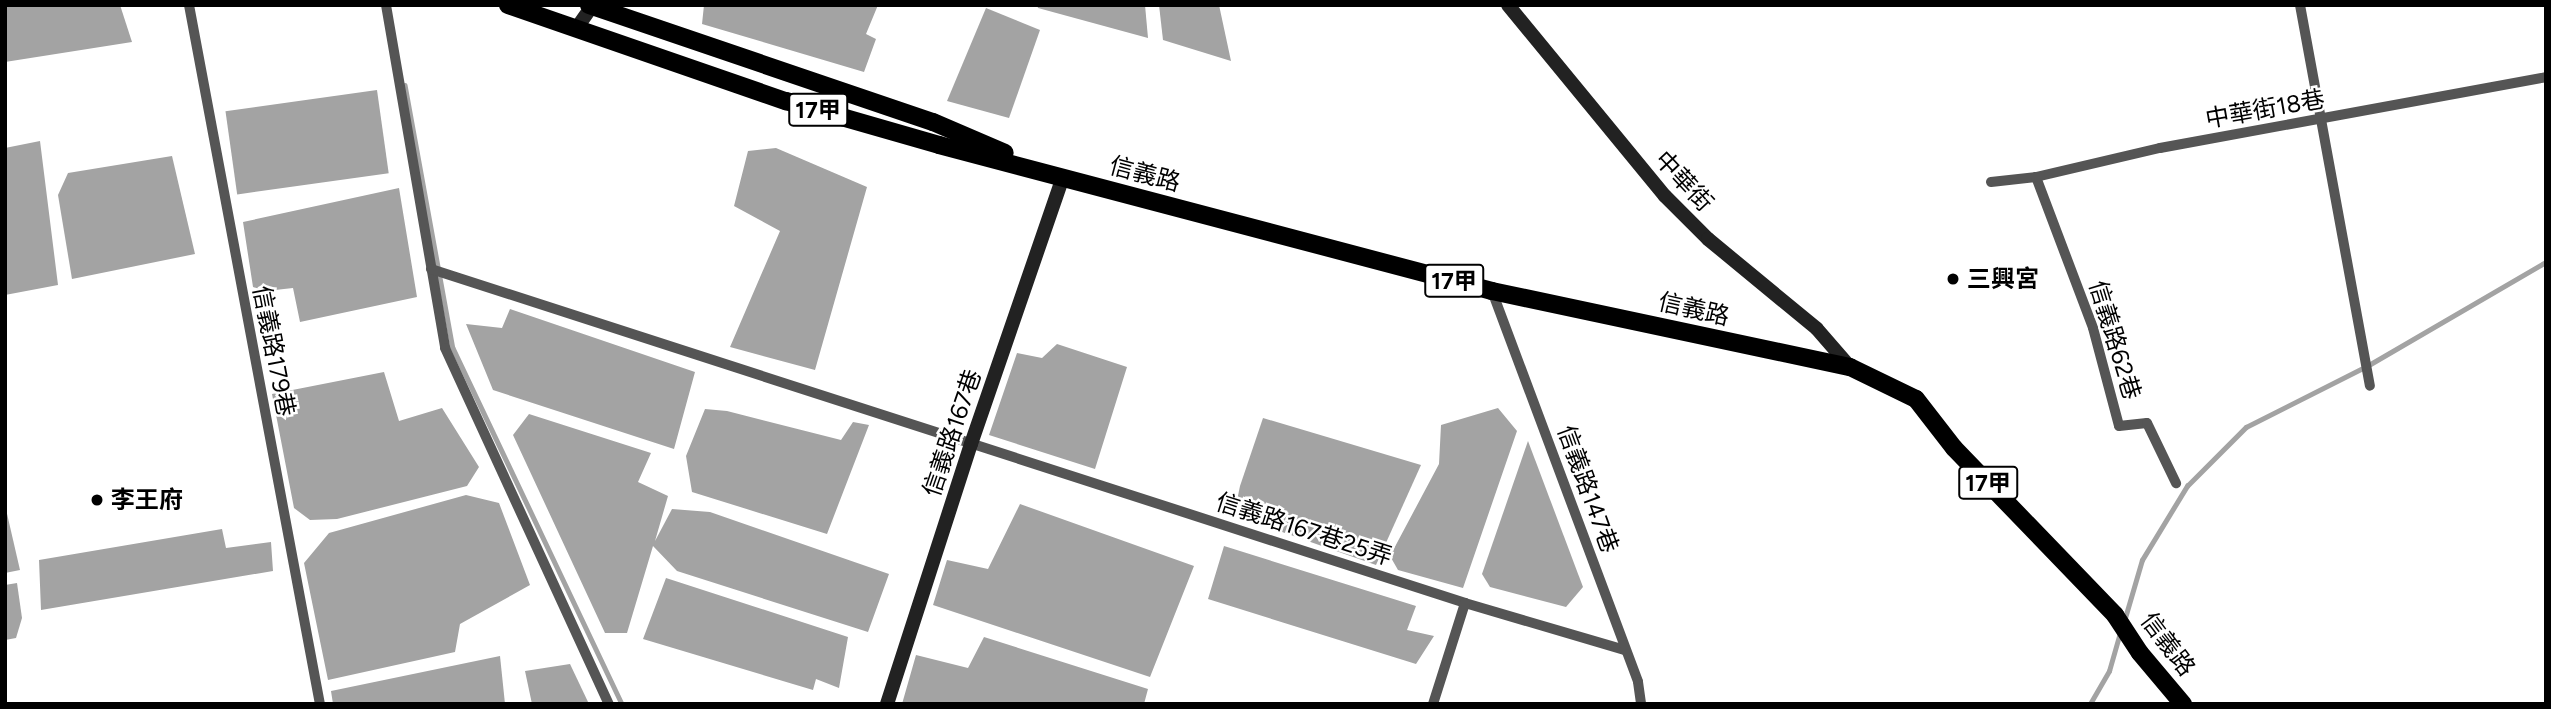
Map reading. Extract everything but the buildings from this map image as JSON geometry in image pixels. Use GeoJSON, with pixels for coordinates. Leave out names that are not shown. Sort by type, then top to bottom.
{"type":"FeatureCollection","features":[{"type":"Feature","properties":{"kind":"main road","name":"信義路"},"geometry":{"type":"LineString","coordinates":[[508,5],[786,101],[1063,177],[1492,291],[1850,367],[1916,399],[1954,448],[2119,620],[2140,653],[2183,704]]}},
{"type":"Feature","properties":{"kind":"main road","name":"信義路"},"geometry":{"type":"LineString","coordinates":[[591,6],[933,122],[1063,177]]}},
{"type":"Feature","properties":{"kind":"street","name":"信義路179巷"},"geometry":{"type":"LineString","coordinates":[[189,5],[320,704]]}},
{"type":"Feature","properties":{"kind":"street"},"geometry":{"type":"LineString","coordinates":[[386,5],[445,348],[609,704]]}},
{"type":"Feature","properties":{"kind":"street","name":"中華街"},"geometry":{"type":"LineString","coordinates":[[1507,5],[1665,196],[1708,239],[1818,329],[1850,367]]}},
{"type":"Feature","properties":{"kind":"street"},"geometry":{"type":"LineString","coordinates":[[2300,5],[2369,382]]}},
{"type":"Feature","properties":{"kind":"street"},"geometry":{"type":"LineString","coordinates":[[576,29],[591,6]]}},
{"type":"Feature","properties":{"kind":"street","name":"中華街18巷"},"geometry":{"type":"LineString","coordinates":[[1991,182],[2036,177],[2160,148],[2546,77]]}},
{"type":"Feature","properties":{"kind":"street","name":"信義路167巷"},"geometry":{"type":"LineString","coordinates":[[887,704],[971,444],[1063,177]]}},
{"type":"Feature","properties":{"kind":"street","name":"信義路62巷"},"geometry":{"type":"LineString","coordinates":[[2036,177],[2093,328],[2119,426],[2147,423],[2176,483]]}},
{"type":"Feature","properties":{"kind":"street","name":"信義路167巷25弄"},"geometry":{"type":"LineString","coordinates":[[431,269],[1465,603],[1625,650]]}},
{"type":"Feature","properties":{"kind":"street","name":"信義路147巷"},"geometry":{"type":"LineString","coordinates":[[1492,291],[1638,682],[1641,704]]}},
{"type":"Feature","properties":{"kind":"street"},"geometry":{"type":"LineString","coordinates":[[1433,704],[1465,603]]}},
{"type":"Feature","properties":{"kind":"shaded area"},"geometry":{"type":"Polygon","coordinates":[[[5,5],[120,5],[132,42],[5,62],[5,5]]]}},
{"type":"Feature","properties":{"kind":"shaded area"},"geometry":{"type":"Polygon","coordinates":[[[704,5],[878,5],[866,34],[876,39],[864,72],[702,24],[704,5]]]}},
{"type":"Feature","properties":{"kind":"shaded area"},"geometry":{"type":"Polygon","coordinates":[[[1037,5],[1145,5],[1148,38],[1038,8],[1037,5]]]}},
{"type":"Feature","properties":{"kind":"shaded area"},"geometry":{"type":"Polygon","coordinates":[[[1159,5],[1219,5],[1231,61],[1163,40],[1159,5]]]}},
{"type":"Feature","properties":{"kind":"shaded area"},"geometry":{"type":"Polygon","coordinates":[[[986,8],[1040,30],[1009,118],[947,101],[986,8]]]}},
{"type":"Feature","properties":{"kind":"shaded area"},"geometry":{"type":"Polygon","coordinates":[[[377,90],[389,173],[237,194],[225,111],[377,90]]]}},
{"type":"Feature","properties":{"kind":"shaded area"},"geometry":{"type":"Polygon","coordinates":[[[40,141],[58,285],[5,295],[5,148],[40,141]]]}},
{"type":"Feature","properties":{"kind":"shaded area"},"geometry":{"type":"Polygon","coordinates":[[[776,148],[867,187],[815,370],[730,347],[780,231],[734,206],[748,151],[776,148]]]}},
{"type":"Feature","properties":{"kind":"shaded area"},"geometry":{"type":"Polygon","coordinates":[[[172,156],[195,254],[72,279],[58,195],[68,173],[172,156]]]}},
{"type":"Feature","properties":{"kind":"shaded area"},"geometry":{"type":"Polygon","coordinates":[[[399,188],[417,297],[300,322],[293,288],[266,291],[253,287],[243,222],[399,188]]]}},
{"type":"Feature","properties":{"kind":"shaded area"},"geometry":{"type":"Polygon","coordinates":[[[510,309],[695,372],[674,449],[493,390],[466,324],[502,328],[510,309]]]}},
{"type":"Feature","properties":{"kind":"shaded area"},"geometry":{"type":"Polygon","coordinates":[[[1057,344],[1127,367],[1095,469],[989,435],[1017,353],[1042,358],[1057,344]]]}},
{"type":"Feature","properties":{"kind":"shaded area"},"geometry":{"type":"Polygon","coordinates":[[[384,372],[399,421],[442,408],[479,467],[467,486],[337,519],[310,520],[294,508],[272,394],[384,372]]]}},
{"type":"Feature","properties":{"kind":"shaded area"},"geometry":{"type":"Polygon","coordinates":[[[1498,408],[1517,431],[1463,588],[1398,570],[1390,556],[1439,464],[1441,425],[1498,408]]]}},
{"type":"Feature","properties":{"kind":"shaded area"},"geometry":{"type":"Polygon","coordinates":[[[705,409],[727,411],[841,440],[853,422],[869,425],[827,534],[692,492],[686,456],[705,409]]]}},
{"type":"Feature","properties":{"kind":"shaded area"},"geometry":{"type":"Polygon","coordinates":[[[529,414],[651,453],[638,482],[668,496],[655,541],[672,509],[710,512],[889,574],[868,632],[677,571],[653,546],[627,633],[605,633],[513,435],[529,414]]]}},
{"type":"Feature","properties":{"kind":"shaded area"},"geometry":{"type":"Polygon","coordinates":[[[1263,418],[1421,465],[1376,565],[1234,515],[1240,486],[1263,418]]]}},
{"type":"Feature","properties":{"kind":"shaded area"},"geometry":{"type":"Polygon","coordinates":[[[1528,441],[1583,587],[1566,607],[1490,587],[1482,574],[1528,441]]]}},
{"type":"Feature","properties":{"kind":"shaded area"},"geometry":{"type":"Polygon","coordinates":[[[466,495],[499,503],[530,585],[460,624],[455,652],[328,680],[304,563],[329,533],[466,495]]]}},
{"type":"Feature","properties":{"kind":"shaded area"},"geometry":{"type":"Polygon","coordinates":[[[1020,504],[1194,566],[1150,677],[933,605],[947,560],[988,569],[1020,504]]]}},
{"type":"Feature","properties":{"kind":"shaded area"},"geometry":{"type":"Polygon","coordinates":[[[5,505],[20,570],[5,573],[5,505]]]}},
{"type":"Feature","properties":{"kind":"shaded area"},"geometry":{"type":"Polygon","coordinates":[[[222,529],[226,548],[271,542],[273,571],[41,610],[39,560],[222,529]]]}},
{"type":"Feature","properties":{"kind":"shaded area"},"geometry":{"type":"Polygon","coordinates":[[[1224,546],[1416,606],[1407,630],[1434,636],[1416,664],[1208,599],[1224,546]]]}},
{"type":"Feature","properties":{"kind":"shaded area"},"geometry":{"type":"Polygon","coordinates":[[[666,578],[848,637],[839,688],[816,679],[813,690],[643,639],[666,578]]]}},
{"type":"Feature","properties":{"kind":"shaded area"},"geometry":{"type":"Polygon","coordinates":[[[17,583],[22,618],[16,638],[5,640],[5,585],[17,583]]]}},
{"type":"Feature","properties":{"kind":"shaded area"},"geometry":{"type":"Polygon","coordinates":[[[984,637],[1148,689],[1144,704],[902,704],[916,655],[968,668],[984,637]]]}},
{"type":"Feature","properties":{"kind":"shaded area"},"geometry":{"type":"Polygon","coordinates":[[[500,656],[505,704],[333,704],[331,691],[500,656]]]}},
{"type":"Feature","properties":{"kind":"shaded area"},"geometry":{"type":"Polygon","coordinates":[[[570,664],[589,704],[532,704],[525,671],[570,664]]]}},
{"type":"Feature","properties":{"kind":"waterway"},"geometry":{"type":"LineString","coordinates":[[405,85],[453,348],[622,704]]}},
{"type":"Feature","properties":{"kind":"waterway"},"geometry":{"type":"LineString","coordinates":[[2125,618],[2142,560],[2187,486],[2246,427],[2367,366],[2546,262]]}},
{"type":"Feature","properties":{"kind":"waterway"},"geometry":{"type":"LineString","coordinates":[[2090,704],[2109,671],[2120,633]]}},
{"type":"Feature","properties":{"kind":"place","name":"三興宮"},"geometry":{"type":"Point","coordinates":[1953,279]}},
{"type":"Feature","properties":{"kind":"place","name":"李王府"},"geometry":{"type":"Point","coordinates":[97,500]}}]}
